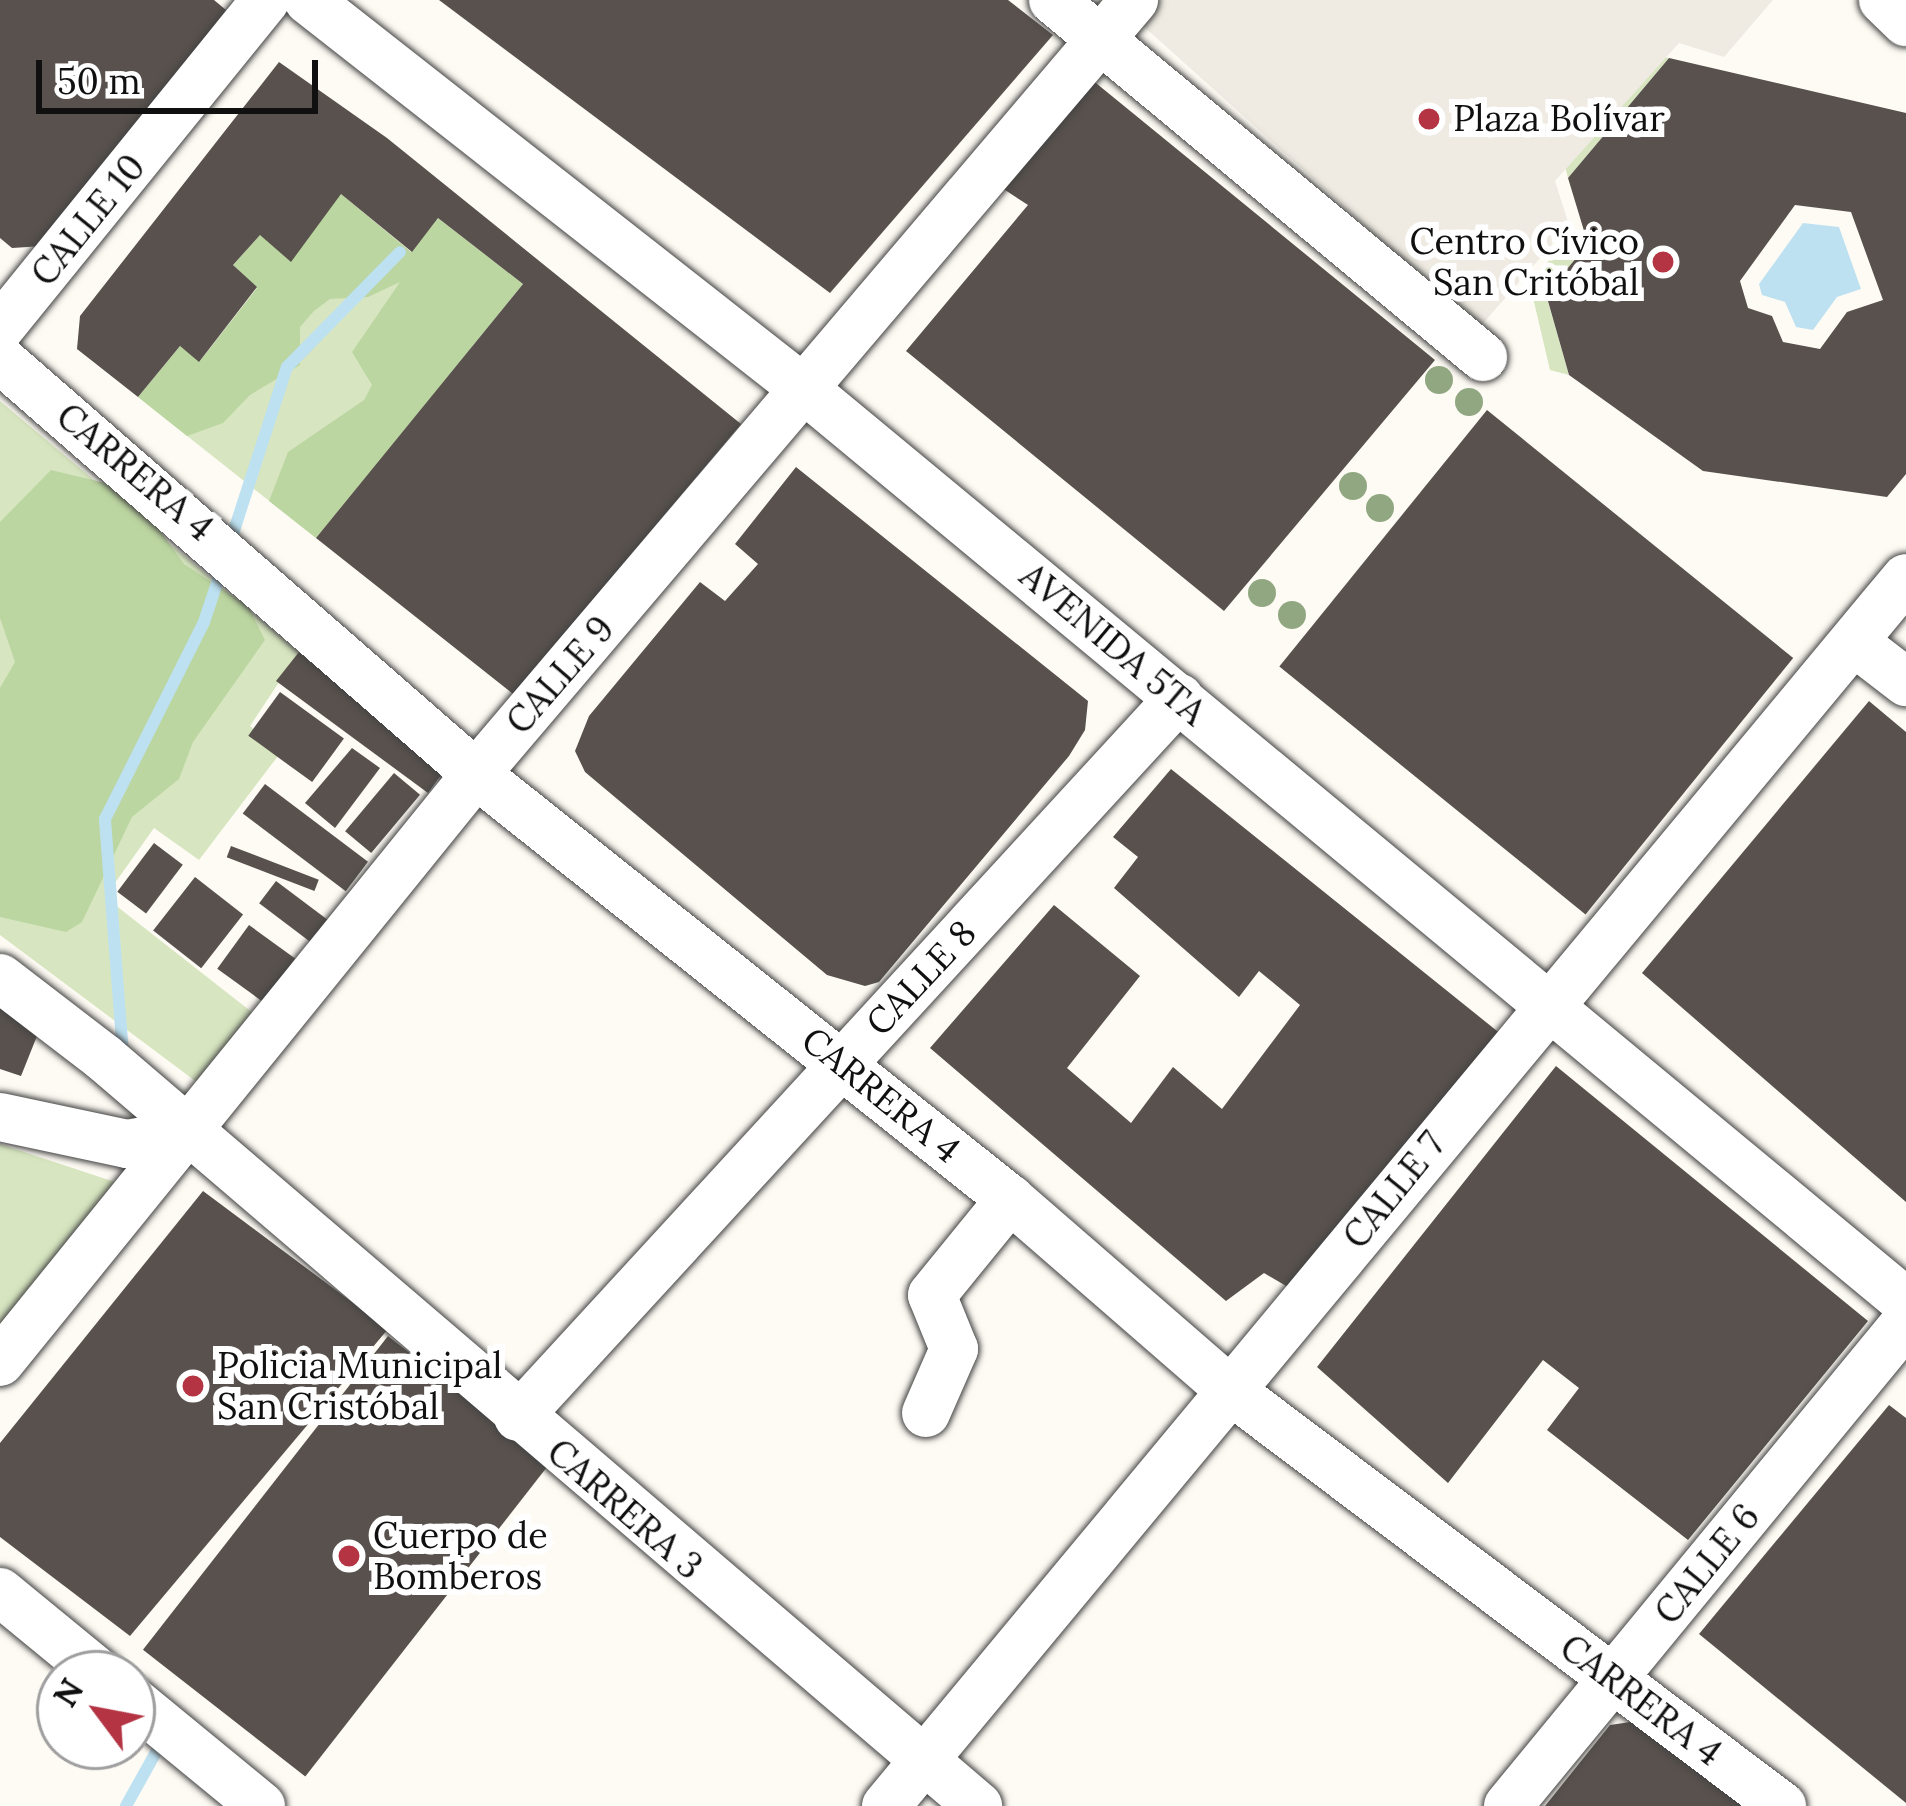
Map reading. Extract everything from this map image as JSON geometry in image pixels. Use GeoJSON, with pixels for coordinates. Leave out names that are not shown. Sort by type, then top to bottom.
{"type":"FeatureCollection","features":[{"type":"Feature","properties":{"kind":"street","name":"CALLE 10"},"geometry":{"type":"LineString","coordinates":[[0,328],[266,0]]}},
{"type":"Feature","properties":{"kind":"street","name":"AVENIDA 5TA"},"geometry":{"type":"LineString","coordinates":[[308,0],[804,389],[1906,1302]]}},
{"type":"Feature","properties":{"kind":"street"},"geometry":{"type":"LineString","coordinates":[[1053,0],[1483,357]]}},
{"type":"Feature","properties":{"kind":"street","name":"CALLE 9"},"geometry":{"type":"LineString","coordinates":[[0,1362],[476,774],[1134,0]]}},
{"type":"Feature","properties":{"kind":"street"},"geometry":{"type":"LineString","coordinates":[[1883,0],[1906,22]]}},
{"type":"Feature","properties":{"kind":"street","name":"CARRERA 4"},"geometry":{"type":"LineString","coordinates":[[0,359],[261,579],[476,774],[1010,1199],[1231,1391],[1782,1806]]}},
{"type":"Feature","properties":{"kind":"street","name":"CALLE 7"},"geometry":{"type":"LineString","coordinates":[[886,1806],[1548,1003],[1906,578]]}},
{"type":"Feature","properties":{"kind":"street"},"geometry":{"type":"LineString","coordinates":[[1854,642],[1906,682]]}},
{"type":"Feature","properties":{"kind":"street","name":"CALLE 8"},"geometry":{"type":"LineString","coordinates":[[518,1417],[1179,698]]}},
{"type":"Feature","properties":{"kind":"street","name":"CARRERA 3"},"geometry":{"type":"LineString","coordinates":[[0,978],[920,1764],[978,1806]]}},
{"type":"Feature","properties":{"kind":"street"},"geometry":{"type":"LineString","coordinates":[[0,1117],[127,1144],[186,1133]]}},
{"type":"Feature","properties":{"kind":"street"},"geometry":{"type":"LineString","coordinates":[[926,1413],[954,1349],[932,1295],[1010,1199]]}},
{"type":"Feature","properties":{"kind":"street","name":"CALLE 6"},"geometry":{"type":"LineString","coordinates":[[1508,1806],[1906,1322]]}},
{"type":"Feature","properties":{"kind":"street"},"geometry":{"type":"LineString","coordinates":[[0,1592],[71,1650]]}},
{"type":"Feature","properties":{"kind":"street"},"geometry":{"type":"LineString","coordinates":[[156,1720],[261,1806]]}},
{"type":"Feature","properties":{"kind":"green space"},"geometry":{"type":"Polygon","coordinates":[[[1635,50],[1669,58],[1568,178],[1558,142],[1635,50]]]}},
{"type":"Feature","properties":{"kind":"green space"},"geometry":{"type":"Polygon","coordinates":[[[341,194],[411,252],[438,218],[472,352],[316,538],[138,397],[200,361],[341,194]]]}},
{"type":"Feature","properties":{"kind":"green space"},"geometry":{"type":"Polygon","coordinates":[[[341,194],[411,252],[438,218],[523,284],[316,538],[269,501],[288,452],[364,400],[372,385],[352,352],[400,282],[368,297],[330,299],[314,311],[300,327],[300,365],[250,395],[223,423],[187,436],[138,397],[180,346],[200,361],[257,288],[233,265],[260,235],[341,194]]]}},
{"type":"Feature","properties":{"kind":"green space"},"geometry":{"type":"Polygon","coordinates":[[[1563,242],[1588,244],[1546,295],[1569,375],[1550,370],[1530,285],[1563,242]]]}},
{"type":"Feature","properties":{"kind":"green space"},"geometry":{"type":"Polygon","coordinates":[[[0,401],[299,652],[250,726],[281,752],[199,860],[154,828],[105,897],[253,1013],[198,1083],[0,935],[0,401]]]}},
{"type":"Feature","properties":{"kind":"green space"},"geometry":{"type":"Polygon","coordinates":[[[51,470],[105,483],[150,517],[184,564],[248,606],[265,640],[193,742],[179,779],[132,817],[82,922],[66,932],[0,917],[0,688],[15,662],[0,618],[0,522],[51,470]]]}},
{"type":"Feature","properties":{"kind":"green space"},"geometry":{"type":"Polygon","coordinates":[[[0,1144],[115,1182],[0,1325],[0,1144]]]}},
{"type":"Feature","properties":{"kind":"shaded area","name":"Plaza Bolívar"},"geometry":{"type":"Polygon","coordinates":[[[1161,0],[1773,0],[1724,57],[1679,43],[1555,181],[1569,225],[1479,328],[1141,24],[1161,0]]]}},
{"type":"Feature","properties":{"kind":"water"},"geometry":{"type":"Polygon","coordinates":[[[1803,223],[1839,227],[1861,289],[1837,297],[1813,330],[1796,327],[1785,302],[1762,295],[1759,284],[1803,223]]]}},
{"type":"Feature","properties":{"kind":"building"},"geometry":{"type":"Polygon","coordinates":[[[0,0],[214,0],[226,10],[43,246],[12,248],[0,238],[0,0]]]}},
{"type":"Feature","properties":{"kind":"building"},"geometry":{"type":"Polygon","coordinates":[[[439,0],[1008,0],[1053,35],[830,293],[439,0]]]}},
{"type":"Feature","properties":{"kind":"building","name":"Centro Cívico San Critóbal"},"geometry":{"type":"Polygon","coordinates":[[[1669,58],[1906,113],[1906,474],[1887,497],[1703,471],[1569,375],[1546,294],[1588,244],[1568,178],[1669,58]],[[1795,205],[1740,281],[1748,308],[1772,316],[1783,342],[1820,349],[1847,312],[1883,300],[1851,212],[1795,205]]]}},
{"type":"Feature","properties":{"kind":"building"},"geometry":{"type":"Polygon","coordinates":[[[279,62],[387,138],[741,424],[513,694],[316,538],[523,284],[438,218],[412,252],[341,194],[291,262],[260,235],[233,265],[257,287],[199,362],[180,346],[138,397],[77,349],[80,316],[279,62]]]}},
{"type":"Feature","properties":{"kind":"building"},"geometry":{"type":"Polygon","coordinates":[[[1091,79],[1435,360],[1224,611],[906,351],[1028,205],[1002,188],[1091,79]]]}},
{"type":"Feature","properties":{"kind":"building"},"geometry":{"type":"Polygon","coordinates":[[[1487,410],[1793,658],[1586,914],[1279,666],[1487,410]]]}},
{"type":"Feature","properties":{"kind":"building"},"geometry":{"type":"Polygon","coordinates":[[[796,467],[1088,701],[1085,730],[1069,756],[879,982],[865,986],[827,975],[585,772],[575,751],[589,716],[700,582],[725,601],[758,564],[735,544],[796,467]]]}},
{"type":"Feature","properties":{"kind":"building"},"geometry":{"type":"Polygon","coordinates":[[[299,652],[444,771],[428,793],[276,681],[299,652]]]}},
{"type":"Feature","properties":{"kind":"building"},"geometry":{"type":"Polygon","coordinates":[[[280,692],[344,738],[312,782],[248,736],[280,692]]]}},
{"type":"Feature","properties":{"kind":"building"},"geometry":{"type":"Polygon","coordinates":[[[1869,701],[1906,732],[1906,1202],[1642,973],[1869,701]]]}},
{"type":"Feature","properties":{"kind":"building"},"geometry":{"type":"Polygon","coordinates":[[[352,748],[380,768],[335,828],[305,803],[352,748]]]}},
{"type":"Feature","properties":{"kind":"building"},"geometry":{"type":"Polygon","coordinates":[[[1171,769],[1502,1035],[1293,1290],[1264,1273],[1226,1301],[930,1048],[1054,905],[1140,976],[1067,1068],[1131,1123],[1173,1067],[1222,1109],[1300,1005],[1259,971],[1239,997],[1114,888],[1138,857],[1113,837],[1171,769]]]}},
{"type":"Feature","properties":{"kind":"building"},"geometry":{"type":"Polygon","coordinates":[[[394,773],[420,795],[371,853],[345,831],[394,773]]]}},
{"type":"Feature","properties":{"kind":"building"},"geometry":{"type":"Polygon","coordinates":[[[265,784],[368,862],[346,891],[243,814],[265,784]]]}},
{"type":"Feature","properties":{"kind":"building"},"geometry":{"type":"Polygon","coordinates":[[[154,843],[183,865],[146,913],[117,892],[154,843]]]}},
{"type":"Feature","properties":{"kind":"building"},"geometry":{"type":"Polygon","coordinates":[[[231,846],[319,880],[314,891],[227,857],[231,846]]]}},
{"type":"Feature","properties":{"kind":"building"},"geometry":{"type":"Polygon","coordinates":[[[195,877],[243,915],[201,968],[153,931],[195,877]]]}},
{"type":"Feature","properties":{"kind":"building"},"geometry":{"type":"Polygon","coordinates":[[[276,881],[328,920],[311,942],[259,903],[276,881]]]}},
{"type":"Feature","properties":{"kind":"building"},"geometry":{"type":"Polygon","coordinates":[[[249,925],[295,959],[263,1002],[217,969],[249,925]]]}},
{"type":"Feature","properties":{"kind":"building"},"geometry":{"type":"Polygon","coordinates":[[[0,1008],[37,1036],[21,1076],[0,1069],[0,1008]]]}},
{"type":"Feature","properties":{"kind":"building"},"geometry":{"type":"Polygon","coordinates":[[[1556,1066],[1868,1321],[1688,1540],[1547,1430],[1579,1388],[1543,1360],[1448,1483],[1317,1367],[1556,1066]]]}},
{"type":"Feature","properties":{"kind":"building","name":"Policia Municipal San Cristóbal"},"geometry":{"type":"Polygon","coordinates":[[[203,1191],[388,1329],[130,1636],[0,1537],[0,1443],[203,1191]]]}},
{"type":"Feature","properties":{"kind":"building","name":"Cuerpo de Bomberos"},"geometry":{"type":"Polygon","coordinates":[[[388,1336],[550,1463],[305,1776],[156,1660],[156,1650],[143,1650],[388,1336]]]}},
{"type":"Feature","properties":{"kind":"building"},"geometry":{"type":"Polygon","coordinates":[[[1889,1405],[1906,1418],[1906,1803],[1699,1634],[1889,1405]]]}},
{"type":"Feature","properties":{"kind":"building"},"geometry":{"type":"Polygon","coordinates":[[[1644,1720],[1748,1806],[1545,1806],[1610,1725],[1644,1720]]]}},
{"type":"Feature","properties":{"kind":"waterway"},"geometry":{"type":"LineString","coordinates":[[230,543],[287,367],[400,252]]}},
{"type":"Feature","properties":{"kind":"waterway"},"geometry":{"type":"LineString","coordinates":[[123,1054],[105,819],[204,622],[222,568]]}},
{"type":"Feature","properties":{"kind":"waterway"},"geometry":{"type":"LineString","coordinates":[[126,1806],[146,1770]]}},
{"type":"Feature","properties":{"kind":"place","name":"Plaza Bolívar"},"geometry":{"type":"Point","coordinates":[1429,119]}},
{"type":"Feature","properties":{"kind":"place","name":"Centro Cívico San Critóbal"},"geometry":{"type":"Point","coordinates":[1663,262]}},
{"type":"Feature","properties":{"kind":"place","name":"Policia Municipal San Cristóbal"},"geometry":{"type":"Point","coordinates":[193,1386]}},
{"type":"Feature","properties":{"kind":"place","name":"Cuerpo de Bomberos"},"geometry":{"type":"Point","coordinates":[349,1556]}}]}
